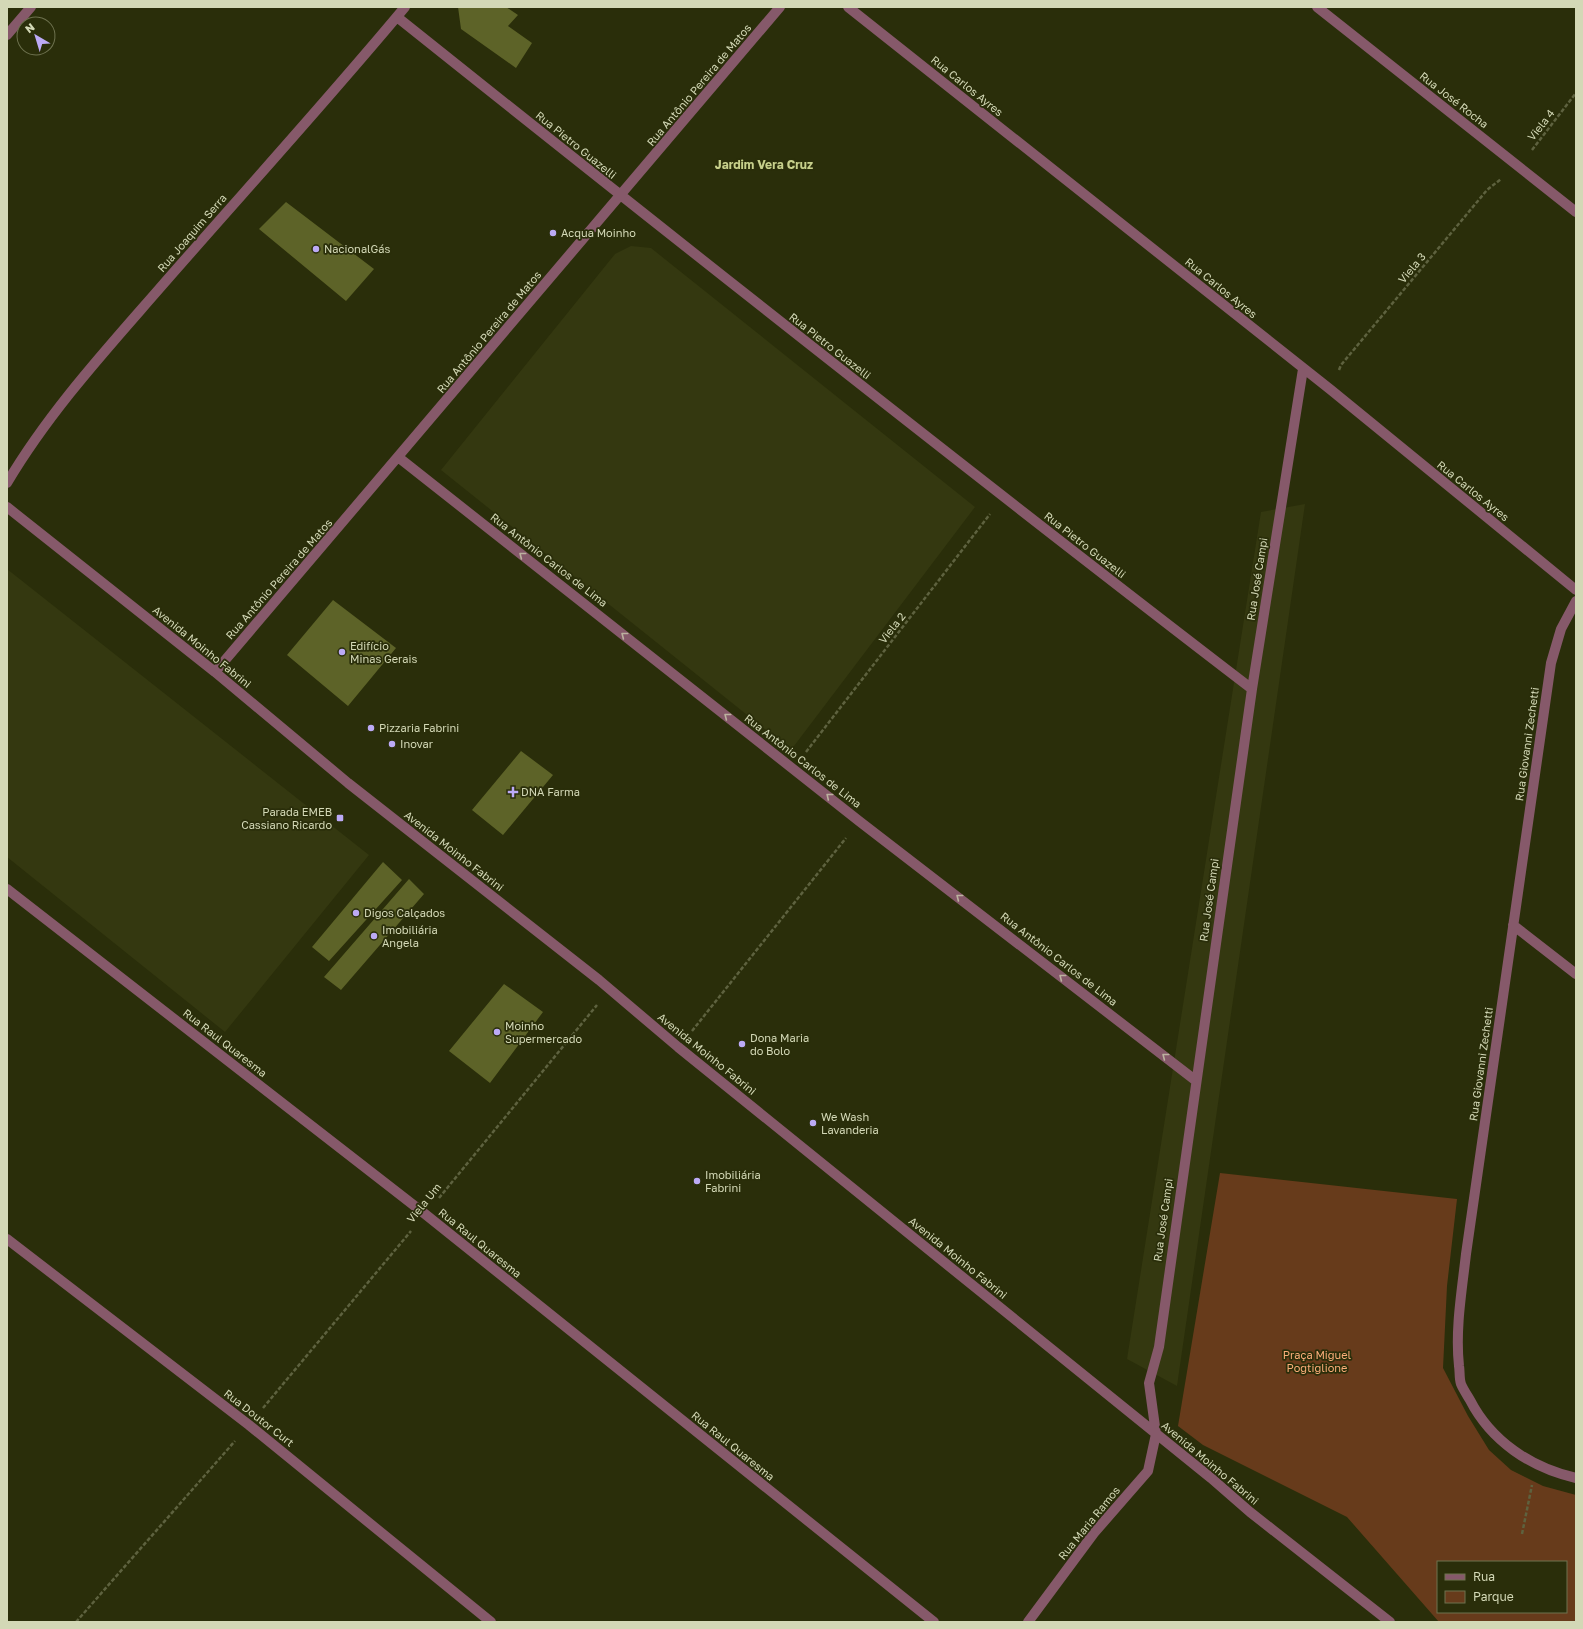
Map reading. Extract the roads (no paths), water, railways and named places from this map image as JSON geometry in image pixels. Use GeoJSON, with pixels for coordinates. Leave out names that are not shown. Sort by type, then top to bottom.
{"type":"FeatureCollection","features":[{"type":"Feature","properties":{"kind":"street"},"geometry":{"type":"LineString","coordinates":[[7,35],[31,7]]}},
{"type":"Feature","properties":{"kind":"street","name":"Rua Joaquim Serra"},"geometry":{"type":"LineString","coordinates":[[7,483],[54,412],[113,342],[405,7]]}},
{"type":"Feature","properties":{"kind":"street","name":"Rua Antônio Pereira de Matos"},"geometry":{"type":"LineString","coordinates":[[215,672],[621,196],[780,7]]}},
{"type":"Feature","properties":{"kind":"street","name":"Rua Carlos Ayres"},"geometry":{"type":"LineString","coordinates":[[848,7],[1331,390],[1576,590]]}},
{"type":"Feature","properties":{"kind":"street","name":"Rua José Rocha"},"geometry":{"type":"LineString","coordinates":[[1317,7],[1576,212]]}},
{"type":"Feature","properties":{"kind":"street","name":"Rua Pietro Guazelli"},"geometry":{"type":"LineString","coordinates":[[397,17],[621,196],[1003,497],[1252,689]]}},
{"type":"Feature","properties":{"kind":"street","name":"Rua José Campi"},"geometry":{"type":"LineString","coordinates":[[1156,1434],[1149,1383],[1159,1347],[1195,1080],[1252,689],[1303,369]]}},
{"type":"Feature","properties":{"kind":"street","name":"Rua Antônio Carlos de Lima"},"geometry":{"type":"LineString","coordinates":[[398,457],[859,821],[1195,1080]]}},
{"type":"Feature","properties":{"kind":"street","name":"Avenida Moinho Fabrini"},"geometry":{"type":"LineString","coordinates":[[7,507],[215,672],[348,783],[610,990],[1250,1512],[1390,1622]]}},
{"type":"Feature","properties":{"kind":"street","name":"Rua Giovanni Zechetti"},"geometry":{"type":"LineString","coordinates":[[1576,601],[1561,629],[1551,664],[1466,1254],[1457,1347],[1461,1384],[1476,1412],[1494,1435],[1512,1450],[1538,1465],[1558,1474],[1576,1478]]}},
{"type":"Feature","properties":{"kind":"street","name":"Rua Raul Quaresma"},"geometry":{"type":"LineString","coordinates":[[7,889],[425,1214],[934,1622]]}},
{"type":"Feature","properties":{"kind":"street"},"geometry":{"type":"LineString","coordinates":[[1513,925],[1576,974]]}},
{"type":"Feature","properties":{"kind":"street","name":"Rua Doutor Curt"},"geometry":{"type":"LineString","coordinates":[[7,1239],[249,1425],[491,1622]]}},
{"type":"Feature","properties":{"kind":"street","name":"Rua Maria Ramos"},"geometry":{"type":"LineString","coordinates":[[1028,1622],[1094,1533],[1148,1471],[1156,1434]]}},
{"type":"Feature","properties":{"kind":"place","name":"Acqua Moinho"},"geometry":{"type":"Point","coordinates":[553,233]}},
{"type":"Feature","properties":{"kind":"place","name":"NacionalGás"},"geometry":{"type":"Point","coordinates":[316,249]}},
{"type":"Feature","properties":{"kind":"place","name":"Edifício Minas Gerais"},"geometry":{"type":"Point","coordinates":[342,652]}},
{"type":"Feature","properties":{"kind":"place","name":"Pizzaria Fabrini"},"geometry":{"type":"Point","coordinates":[371,728]}},
{"type":"Feature","properties":{"kind":"place","name":"Inovar"},"geometry":{"type":"Point","coordinates":[392,744]}},
{"type":"Feature","properties":{"kind":"place","name":"DNA Farma"},"geometry":{"type":"Point","coordinates":[513,792]}},
{"type":"Feature","properties":{"kind":"place","name":"Parada EMEB Cassiano Ricardo"},"geometry":{"type":"Point","coordinates":[340,818]}},
{"type":"Feature","properties":{"kind":"place","name":"Digos Calçados"},"geometry":{"type":"Point","coordinates":[356,913]}},
{"type":"Feature","properties":{"kind":"place","name":"Imobiliária Angela"},"geometry":{"type":"Point","coordinates":[374,936]}},
{"type":"Feature","properties":{"kind":"place","name":"Moinho Supermercado"},"geometry":{"type":"Point","coordinates":[497,1032]}},
{"type":"Feature","properties":{"kind":"place","name":"Dona Maria do Bolo"},"geometry":{"type":"Point","coordinates":[742,1044]}},
{"type":"Feature","properties":{"kind":"place","name":"We Wash Lavanderia"},"geometry":{"type":"Point","coordinates":[813,1123]}},
{"type":"Feature","properties":{"kind":"place","name":"Imobiliária Fabrini"},"geometry":{"type":"Point","coordinates":[697,1181]}},
{"type":"Feature","properties":{"kind":"district","name":"Jardim Vera Cruz"},"geometry":{"type":"Point","coordinates":[764,165]}},
{"type":"Feature","properties":{"kind":"park label","name":"Praça Miguel Pogtiglione"},"geometry":{"type":"Point","coordinates":[1317,1361]}}]}
